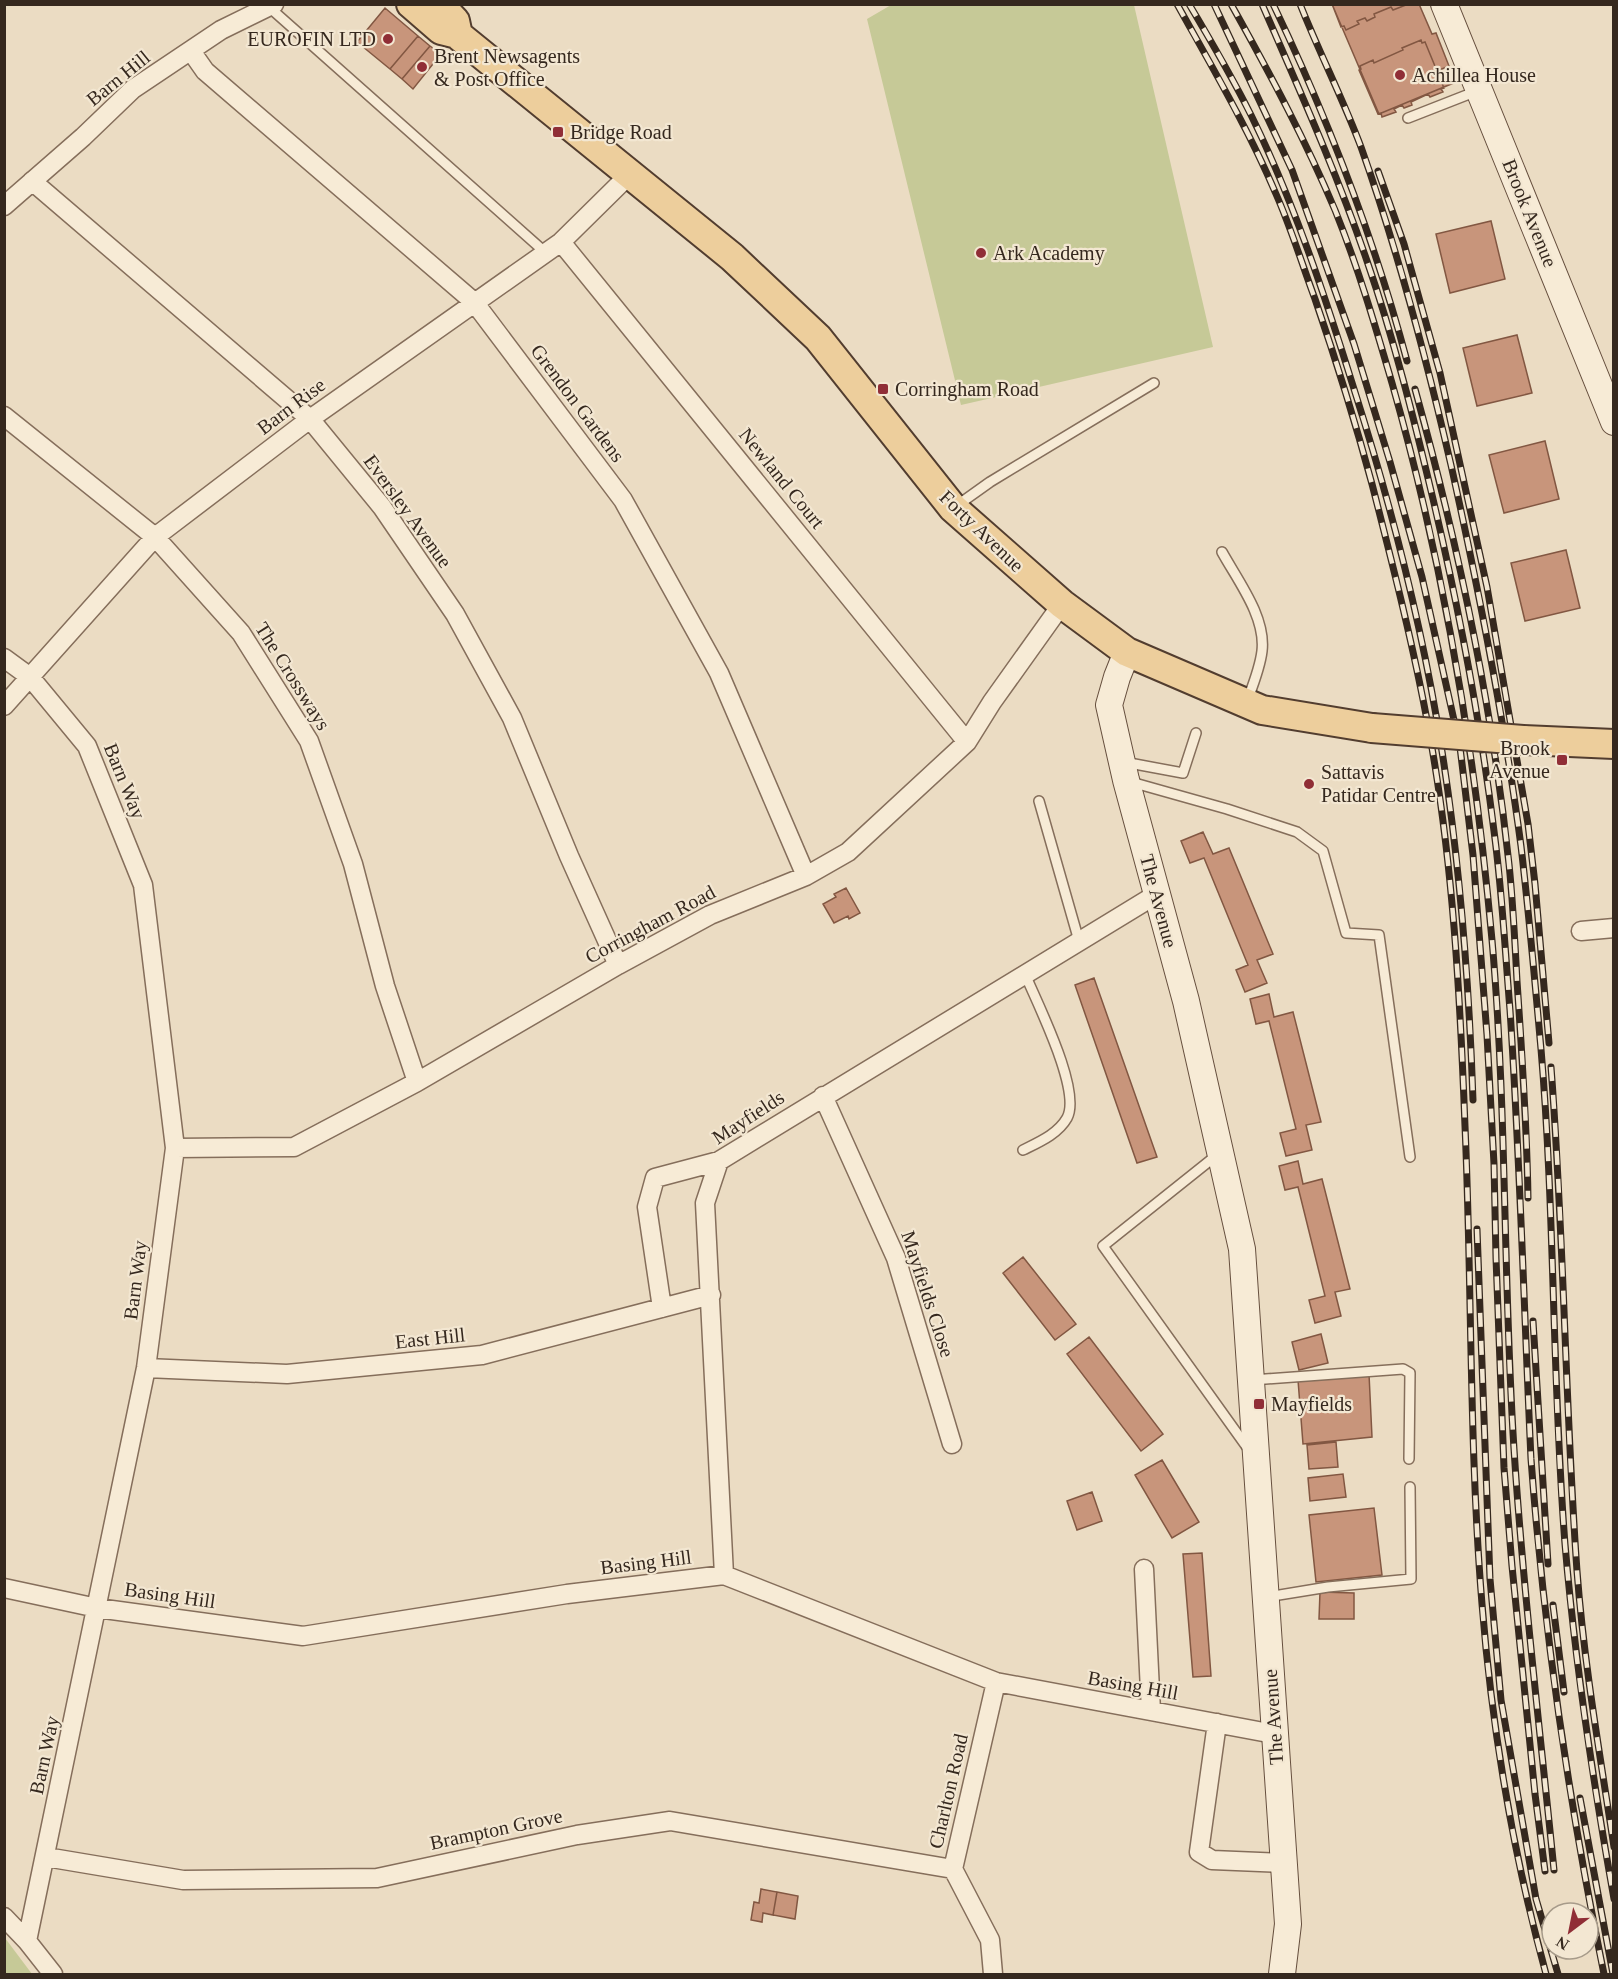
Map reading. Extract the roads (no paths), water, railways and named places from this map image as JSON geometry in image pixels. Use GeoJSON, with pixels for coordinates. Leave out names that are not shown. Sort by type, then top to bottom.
{"type":"FeatureCollection","features":[{"type":"Feature","properties":{"kind":"main road","name":"Forty Avenue"},"geometry":{"type":"LineString","coordinates":[[411,4],[441,30],[447,14],[732,257],[818,338],[953,508],[1062,604],[1127,652],[1262,710],[1372,728],[1523,740],[1614,744]]}},
{"type":"Feature","properties":{"kind":"street","name":"Brook Avenue"},"geometry":{"type":"LineString","coordinates":[[1444,4],[1614,422]]}},
{"type":"Feature","properties":{"kind":"street","name":"Barn Hill"},"geometry":{"type":"LineString","coordinates":[[4,206],[134,89],[220,30],[271,6]]}},
{"type":"Feature","properties":{"kind":"street","name":"Grendon Gardens"},"geometry":{"type":"LineString","coordinates":[[191,51],[205,71],[474,303],[623,500],[719,673],[806,876]]}},
{"type":"Feature","properties":{"kind":"street","name":"Barn Rise"},"geometry":{"type":"LineString","coordinates":[[4,706],[155,537],[310,419],[561,242],[631,173]]}},
{"type":"Feature","properties":{"kind":"street","name":"Eversley Avenue"},"geometry":{"type":"LineString","coordinates":[[32,181],[310,419],[382,507],[455,614],[512,718],[569,856],[618,965]]}},
{"type":"Feature","properties":{"kind":"street","name":"Newland Court"},"geometry":{"type":"LineString","coordinates":[[561,242],[968,742]]}},
{"type":"Feature","properties":{"kind":"street","name":"The Crossways"},"geometry":{"type":"LineString","coordinates":[[4,416],[155,537],[241,633],[309,741],[353,864],[385,986],[417,1082]]}},
{"type":"Feature","properties":{"kind":"street","name":"Corringham Road"},"geometry":{"type":"LineString","coordinates":[[175,1148],[294,1147],[417,1082],[618,965],[710,915],[806,876],[848,852],[968,742],[992,702],[1062,604]]}},
{"type":"Feature","properties":{"kind":"street","name":"The Avenue"},"geometry":{"type":"LineString","coordinates":[[1127,652],[1116,677],[1109,705],[1124,771],[1186,1001],[1242,1249],[1287,1924],[1282,1974]]}},
{"type":"Feature","properties":{"kind":"street","name":"Barn Way"},"geometry":{"type":"LineString","coordinates":[[4,658],[30,676],[87,746],[143,885],[175,1148],[147,1368],[27,1941]]}},
{"type":"Feature","properties":{"kind":"street","name":"Mayfields"},"geometry":{"type":"LineString","coordinates":[[724,1575],[705,1203],[719,1161],[1157,894]]}},
{"type":"Feature","properties":{"kind":"street"},"geometry":{"type":"LineString","coordinates":[[1581,931],[1614,928]]}},
{"type":"Feature","properties":{"kind":"street","name":"Mayfields Close"},"geometry":{"type":"LineString","coordinates":[[823,1096],[896,1258],[952,1444]]}},
{"type":"Feature","properties":{"kind":"street"},"geometry":{"type":"LineString","coordinates":[[662,1308],[647,1207],[655,1178],[719,1161]]}},
{"type":"Feature","properties":{"kind":"street","name":"East Hill"},"geometry":{"type":"LineString","coordinates":[[147,1368],[287,1374],[482,1355],[711,1295]]}},
{"type":"Feature","properties":{"kind":"street"},"geometry":{"type":"LineString","coordinates":[[1144,1569],[1151,1711]]}},
{"type":"Feature","properties":{"kind":"street","name":"Basing Hill"},"geometry":{"type":"LineString","coordinates":[[4,1588],[97,1608],[303,1636],[567,1594],[724,1575],[996,1682],[1274,1734]]}},
{"type":"Feature","properties":{"kind":"street","name":"Charlton Road"},"geometry":{"type":"LineString","coordinates":[[993,1974],[990,1940],[953,1869],[996,1682]]}},
{"type":"Feature","properties":{"kind":"street"},"geometry":{"type":"LineString","coordinates":[[1217,1723],[1199,1852],[1212,1860],[1283,1863]]}},
{"type":"Feature","properties":{"kind":"street","name":"Brampton Grove"},"geometry":{"type":"LineString","coordinates":[[46,1857],[183,1880],[377,1878],[577,1835],[670,1821],[953,1869]]}},
{"type":"Feature","properties":{"kind":"street"},"geometry":{"type":"LineString","coordinates":[[4,1917],[53,1974]]}},
{"type":"Feature","properties":{"kind":"lane"},"geometry":{"type":"LineString","coordinates":[[271,6],[546,253]]}},
{"type":"Feature","properties":{"kind":"lane"},"geometry":{"type":"LineString","coordinates":[[1408,118],[1479,90]]}},
{"type":"Feature","properties":{"kind":"lane"},"geometry":{"type":"LineString","coordinates":[[953,508],[990,482],[1154,383]]}},
{"type":"Feature","properties":{"kind":"lane"},"geometry":{"type":"LineString","coordinates":[[1222,552],[1261,628],[1262,651],[1256,677],[1246,703]]}},
{"type":"Feature","properties":{"kind":"lane"},"geometry":{"type":"LineString","coordinates":[[1124,771],[1184,773],[1196,734]]}},
{"type":"Feature","properties":{"kind":"lane"},"geometry":{"type":"LineString","coordinates":[[1124,771],[1297,832],[1323,851],[1346,933],[1379,935],[1410,1157]]}},
{"type":"Feature","properties":{"kind":"lane"},"geometry":{"type":"LineString","coordinates":[[1039,801],[1079,941]]}},
{"type":"Feature","properties":{"kind":"lane"},"geometry":{"type":"LineString","coordinates":[[1023,1150],[1059,1129],[1068,1116],[1072,1101],[1062,1062],[1025,974]]}},
{"type":"Feature","properties":{"kind":"lane"},"geometry":{"type":"LineString","coordinates":[[1221,1151],[1102,1246],[1256,1460]]}},
{"type":"Feature","properties":{"kind":"lane"},"geometry":{"type":"LineString","coordinates":[[1251,1380],[1403,1369],[1410,1373],[1409,1459]]}},
{"type":"Feature","properties":{"kind":"lane"},"geometry":{"type":"LineString","coordinates":[[1265,1597],[1328,1587],[1411,1579],[1410,1487]]}},
{"type":"Feature","properties":{"kind":"railway"},"geometry":{"type":"LineString","coordinates":[[1177,4],[1254,145],[1287,220],[1315,299],[1372,484],[1410,638],[1429,731],[1450,879],[1458,978],[1467,1186],[1475,1485],[1486,1651],[1505,1791],[1523,1883],[1546,1974]]}},
{"type":"Feature","properties":{"kind":"railway"},"geometry":{"type":"LineString","coordinates":[[1189,4],[1251,115],[1295,215],[1343,354],[1393,521],[1425,655],[1448,789],[1463,922],[1473,1100]]}},
{"type":"Feature","properties":{"kind":"railway"},"geometry":{"type":"LineString","coordinates":[[1214,4],[1292,170],[1354,344],[1422,577],[1460,747],[1473,855],[1487,1035],[1494,1164],[1504,1468],[1535,1794],[1545,1871]]}},
{"type":"Feature","properties":{"kind":"railway"},"geometry":{"type":"LineString","coordinates":[[1231,4],[1273,80],[1311,157],[1335,210],[1359,274],[1411,451],[1455,659],[1477,799],[1492,940],[1503,1131],[1514,1449],[1527,1607],[1554,1870]]}},
{"type":"Feature","properties":{"kind":"railway"},"geometry":{"type":"LineString","coordinates":[[1262,4],[1343,196],[1386,320],[1433,499],[1452,582],[1475,706],[1497,853],[1510,1010],[1536,1524],[1559,1718],[1604,1974]]}},
{"type":"Feature","properties":{"kind":"railway"},"geometry":{"type":"LineString","coordinates":[[1273,4],[1331,135],[1365,224],[1407,361]]}},
{"type":"Feature","properties":{"kind":"railway"},"geometry":{"type":"LineString","coordinates":[[1300,4],[1361,147],[1410,304],[1461,512],[1507,750],[1521,846],[1546,1111],[1558,1420],[1569,1589],[1585,1722],[1614,1899]]}},
{"type":"Feature","properties":{"kind":"railway"},"geometry":{"type":"LineString","coordinates":[[1378,171],[1404,244],[1440,373],[1487,587],[1528,824],[1549,1043]]}},
{"type":"Feature","properties":{"kind":"railway"},"geometry":{"type":"LineString","coordinates":[[1415,389],[1431,447],[1472,625],[1502,804],[1514,922],[1528,1198]]}},
{"type":"Feature","properties":{"kind":"railway"},"geometry":{"type":"LineString","coordinates":[[1551,1067],[1577,1571],[1588,1675],[1614,1847]]}},
{"type":"Feature","properties":{"kind":"railway"},"geometry":{"type":"LineString","coordinates":[[1477,1229],[1490,1579],[1501,1700],[1536,1899],[1558,1974]]}},
{"type":"Feature","properties":{"kind":"railway"},"geometry":{"type":"LineString","coordinates":[[1533,1321],[1548,1564]]}},
{"type":"Feature","properties":{"kind":"railway"},"geometry":{"type":"LineString","coordinates":[[1553,1605],[1564,1692]]}},
{"type":"Feature","properties":{"kind":"railway"},"geometry":{"type":"LineString","coordinates":[[1580,1798],[1613,1974]]}},
{"type":"Feature","properties":{"kind":"place","name":"EUROFIN LTD"},"geometry":{"type":"Point","coordinates":[388,39]}},
{"type":"Feature","properties":{"kind":"place","name":"Brent Newsagents & Post Office"},"geometry":{"type":"Point","coordinates":[422,67]}},
{"type":"Feature","properties":{"kind":"place","name":"Achillea House"},"geometry":{"type":"Point","coordinates":[1400,75]}},
{"type":"Feature","properties":{"kind":"place","name":"Bridge Road"},"geometry":{"type":"Point","coordinates":[558,132]}},
{"type":"Feature","properties":{"kind":"place","name":"Ark Academy"},"geometry":{"type":"Point","coordinates":[981,253]}},
{"type":"Feature","properties":{"kind":"place","name":"Corringham Road"},"geometry":{"type":"Point","coordinates":[883,389]}},
{"type":"Feature","properties":{"kind":"place","name":"Brook Avenue"},"geometry":{"type":"Point","coordinates":[1562,760]}},
{"type":"Feature","properties":{"kind":"place","name":"Sattavis Patidar Centre"},"geometry":{"type":"Point","coordinates":[1309,784]}},
{"type":"Feature","properties":{"kind":"place","name":"Mayfields"},"geometry":{"type":"Point","coordinates":[1259,1404]}}]}
